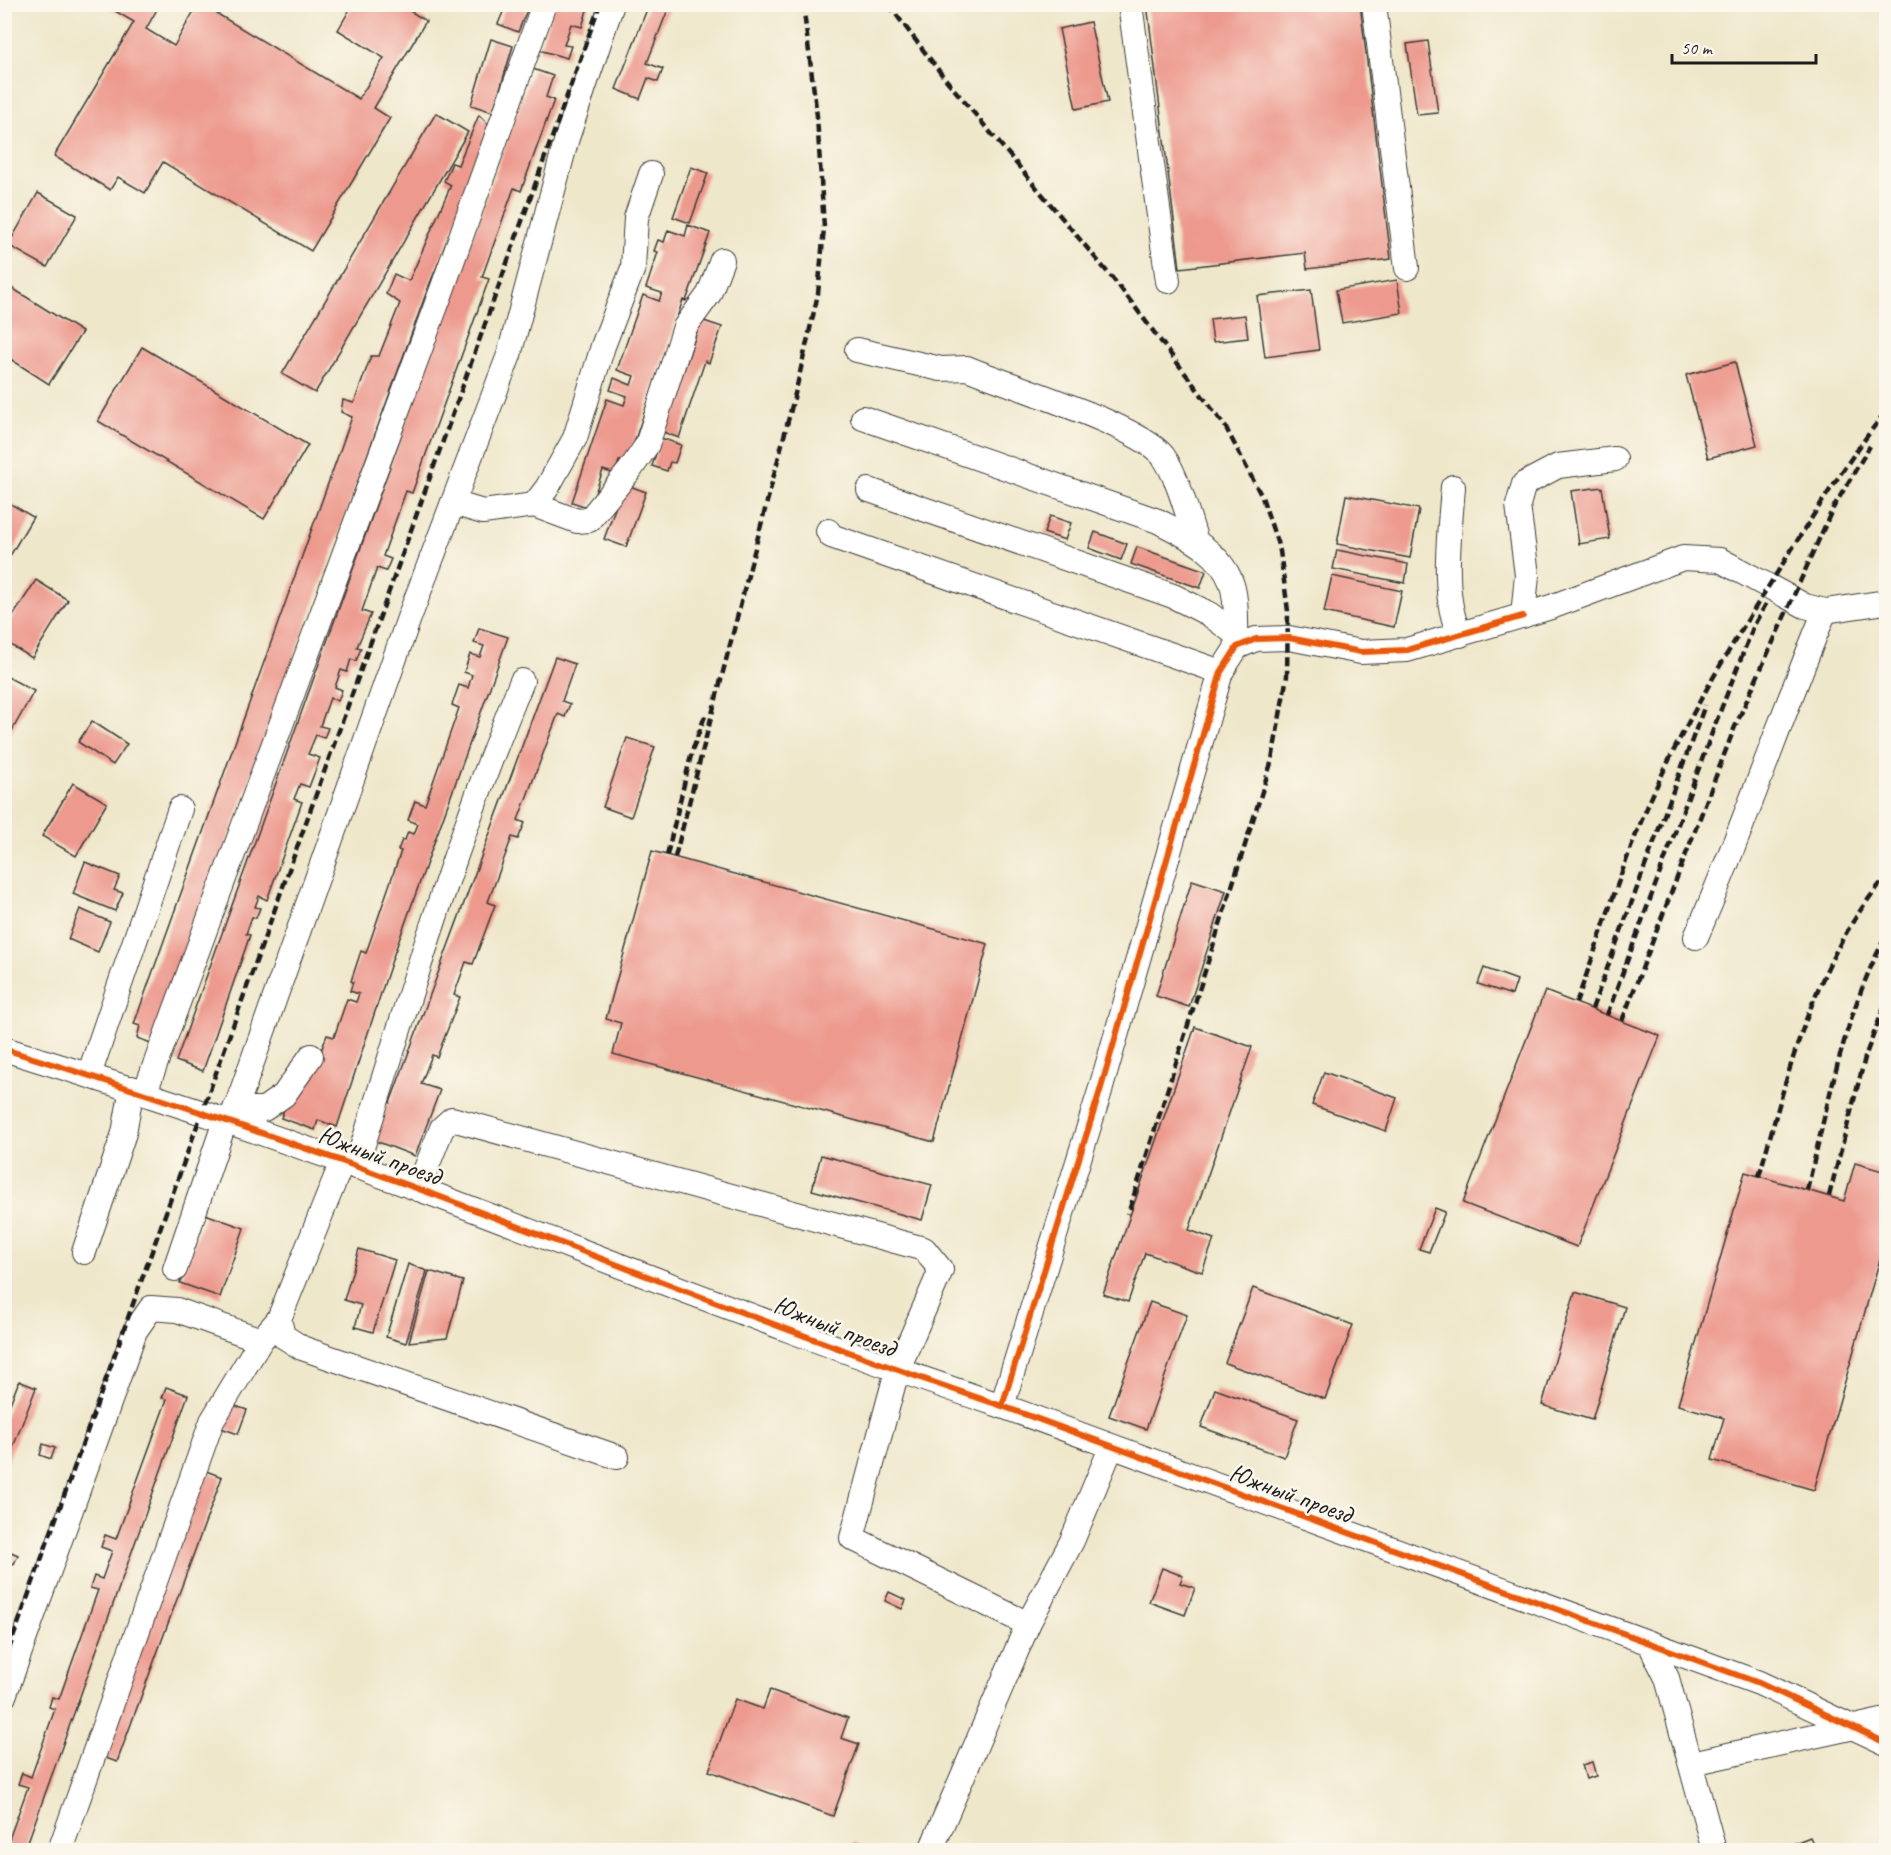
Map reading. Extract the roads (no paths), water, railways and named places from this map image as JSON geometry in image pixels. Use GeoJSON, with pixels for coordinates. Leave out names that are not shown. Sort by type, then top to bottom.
{"type":"FeatureCollection","features":[{"type":"Feature","properties":{"kind":"street"},"geometry":{"type":"LineString","coordinates":[[84,1252],[139,1090],[443,287],[543,4]]}},
{"type":"Feature","properties":{"kind":"street"},"geometry":{"type":"LineString","coordinates":[[175,1269],[508,356],[567,138],[612,4]]}},
{"type":"Feature","properties":{"kind":"street"},"geometry":{"type":"LineString","coordinates":[[1130,4],[1168,281]]}},
{"type":"Feature","properties":{"kind":"street"},"geometry":{"type":"LineString","coordinates":[[1374,4],[1407,268]]}},
{"type":"Feature","properties":{"kind":"street"},"geometry":{"type":"LineString","coordinates":[[534,505],[547,488],[575,438],[603,346],[633,268],[636,218],[651,174]]}},
{"type":"Feature","properties":{"kind":"street"},"geometry":{"type":"LineString","coordinates":[[453,503],[483,512],[534,505],[577,521],[589,520],[630,470],[647,445],[686,327],[709,294],[722,260]]}},
{"type":"Feature","properties":{"kind":"street"},"geometry":{"type":"LineString","coordinates":[[857,350],[941,369],[967,368],[1118,427],[1149,442],[1164,458],[1196,541]]}},
{"type":"Feature","properties":{"kind":"street"},"geometry":{"type":"LineString","coordinates":[[863,418],[1158,520],[1196,541],[1220,561],[1232,583],[1236,640],[1221,672],[1104,1080],[1002,1406]]}},
{"type":"Feature","properties":{"kind":"street"},"geometry":{"type":"LineString","coordinates":[[1523,616],[1527,575],[1518,505],[1524,484],[1558,466],[1615,459]]}},
{"type":"Feature","properties":{"kind":"street"},"geometry":{"type":"LineString","coordinates":[[1453,487],[1449,564],[1453,621],[1460,635]]}},
{"type":"Feature","properties":{"kind":"street"},"geometry":{"type":"LineString","coordinates":[[869,490],[1173,596],[1209,614],[1236,640],[1289,638],[1361,652],[1407,650],[1523,616],[1683,558],[1720,561],[1749,573],[1805,606],[1825,611],[1887,602]]}},
{"type":"Feature","properties":{"kind":"street"},"geometry":{"type":"LineString","coordinates":[[828,531],[831,536],[841,540],[1221,672]]}},
{"type":"Feature","properties":{"kind":"street"},"geometry":{"type":"LineString","coordinates":[[1696,937],[1732,855],[1786,705],[1825,611]]}},
{"type":"Feature","properties":{"kind":"street"},"geometry":{"type":"LineString","coordinates":[[60,1851],[212,1421],[261,1340],[279,1319],[349,1164],[489,760],[522,681]]}},
{"type":"Feature","properties":{"kind":"street"},"geometry":{"type":"LineString","coordinates":[[89,1075],[180,809]]}},
{"type":"Feature","properties":{"kind":"street","name":"Южный проезд"},"geometry":{"type":"LineString","coordinates":[[4,1049],[230,1117],[897,1371],[1002,1406],[1111,1448],[1759,1683],[1887,1743]]}},
{"type":"Feature","properties":{"kind":"street"},"geometry":{"type":"LineString","coordinates":[[230,1117],[264,1109],[284,1095],[311,1056]]}},
{"type":"Feature","properties":{"kind":"street"},"geometry":{"type":"LineString","coordinates":[[418,1189],[442,1128],[452,1119],[924,1249],[941,1270],[897,1371],[852,1538],[1028,1624]]}},
{"type":"Feature","properties":{"kind":"street"},"geometry":{"type":"LineString","coordinates":[[4,1696],[135,1331],[152,1308],[177,1310],[261,1340]]}},
{"type":"Feature","properties":{"kind":"street"},"geometry":{"type":"LineString","coordinates":[[279,1319],[283,1336],[302,1348],[617,1457]]}},
{"type":"Feature","properties":{"kind":"street"},"geometry":{"type":"LineString","coordinates":[[931,1851],[1028,1624],[1072,1540],[1111,1448]]}},
{"type":"Feature","properties":{"kind":"street"},"geometry":{"type":"LineString","coordinates":[[1650,1644],[1667,1678],[1692,1763],[1714,1851]]}},
{"type":"Feature","properties":{"kind":"street"},"geometry":{"type":"LineString","coordinates":[[1692,1763],[1887,1720]]}},
{"type":"Feature","properties":{"kind":"railway"},"geometry":{"type":"LineString","coordinates":[[4,1663],[600,4]]}},
{"type":"Feature","properties":{"kind":"railway"},"geometry":{"type":"LineString","coordinates":[[675,857],[796,390],[818,294],[824,228],[817,116],[803,4]]}},
{"type":"Feature","properties":{"kind":"railway"},"geometry":{"type":"LineString","coordinates":[[888,4],[943,76],[1119,286],[1225,426],[1262,497],[1280,551],[1288,611],[1287,676],[1272,760],[1128,1214]]}},
{"type":"Feature","properties":{"kind":"railway"},"geometry":{"type":"LineString","coordinates":[[1576,1003],[1639,827],[1678,741],[1711,681],[1764,594],[1832,487],[1886,411]]}},
{"type":"Feature","properties":{"kind":"railway"},"geometry":{"type":"LineString","coordinates":[[1622,1021],[1734,729],[1833,508],[1870,446]]}},
{"type":"Feature","properties":{"kind":"railway"},"geometry":{"type":"LineString","coordinates":[[1607,1015],[1716,722],[1754,625],[1766,604]]}},
{"type":"Feature","properties":{"kind":"railway"},"geometry":{"type":"LineString","coordinates":[[1592,1009],[1705,705]]}},
{"type":"Feature","properties":{"kind":"railway"},"geometry":{"type":"LineString","coordinates":[[667,855],[692,751],[705,716]]}},
{"type":"Feature","properties":{"kind":"railway"},"geometry":{"type":"LineString","coordinates":[[1759,1176],[1793,1058],[1822,981],[1861,910],[1886,877]]}},
{"type":"Feature","properties":{"kind":"railway"},"geometry":{"type":"LineString","coordinates":[[1807,1190],[1848,1028],[1871,966],[1886,936]]}},
{"type":"Feature","properties":{"kind":"railway"},"geometry":{"type":"LineString","coordinates":[[1829,1196],[1866,1054],[1886,1002]]}}]}
